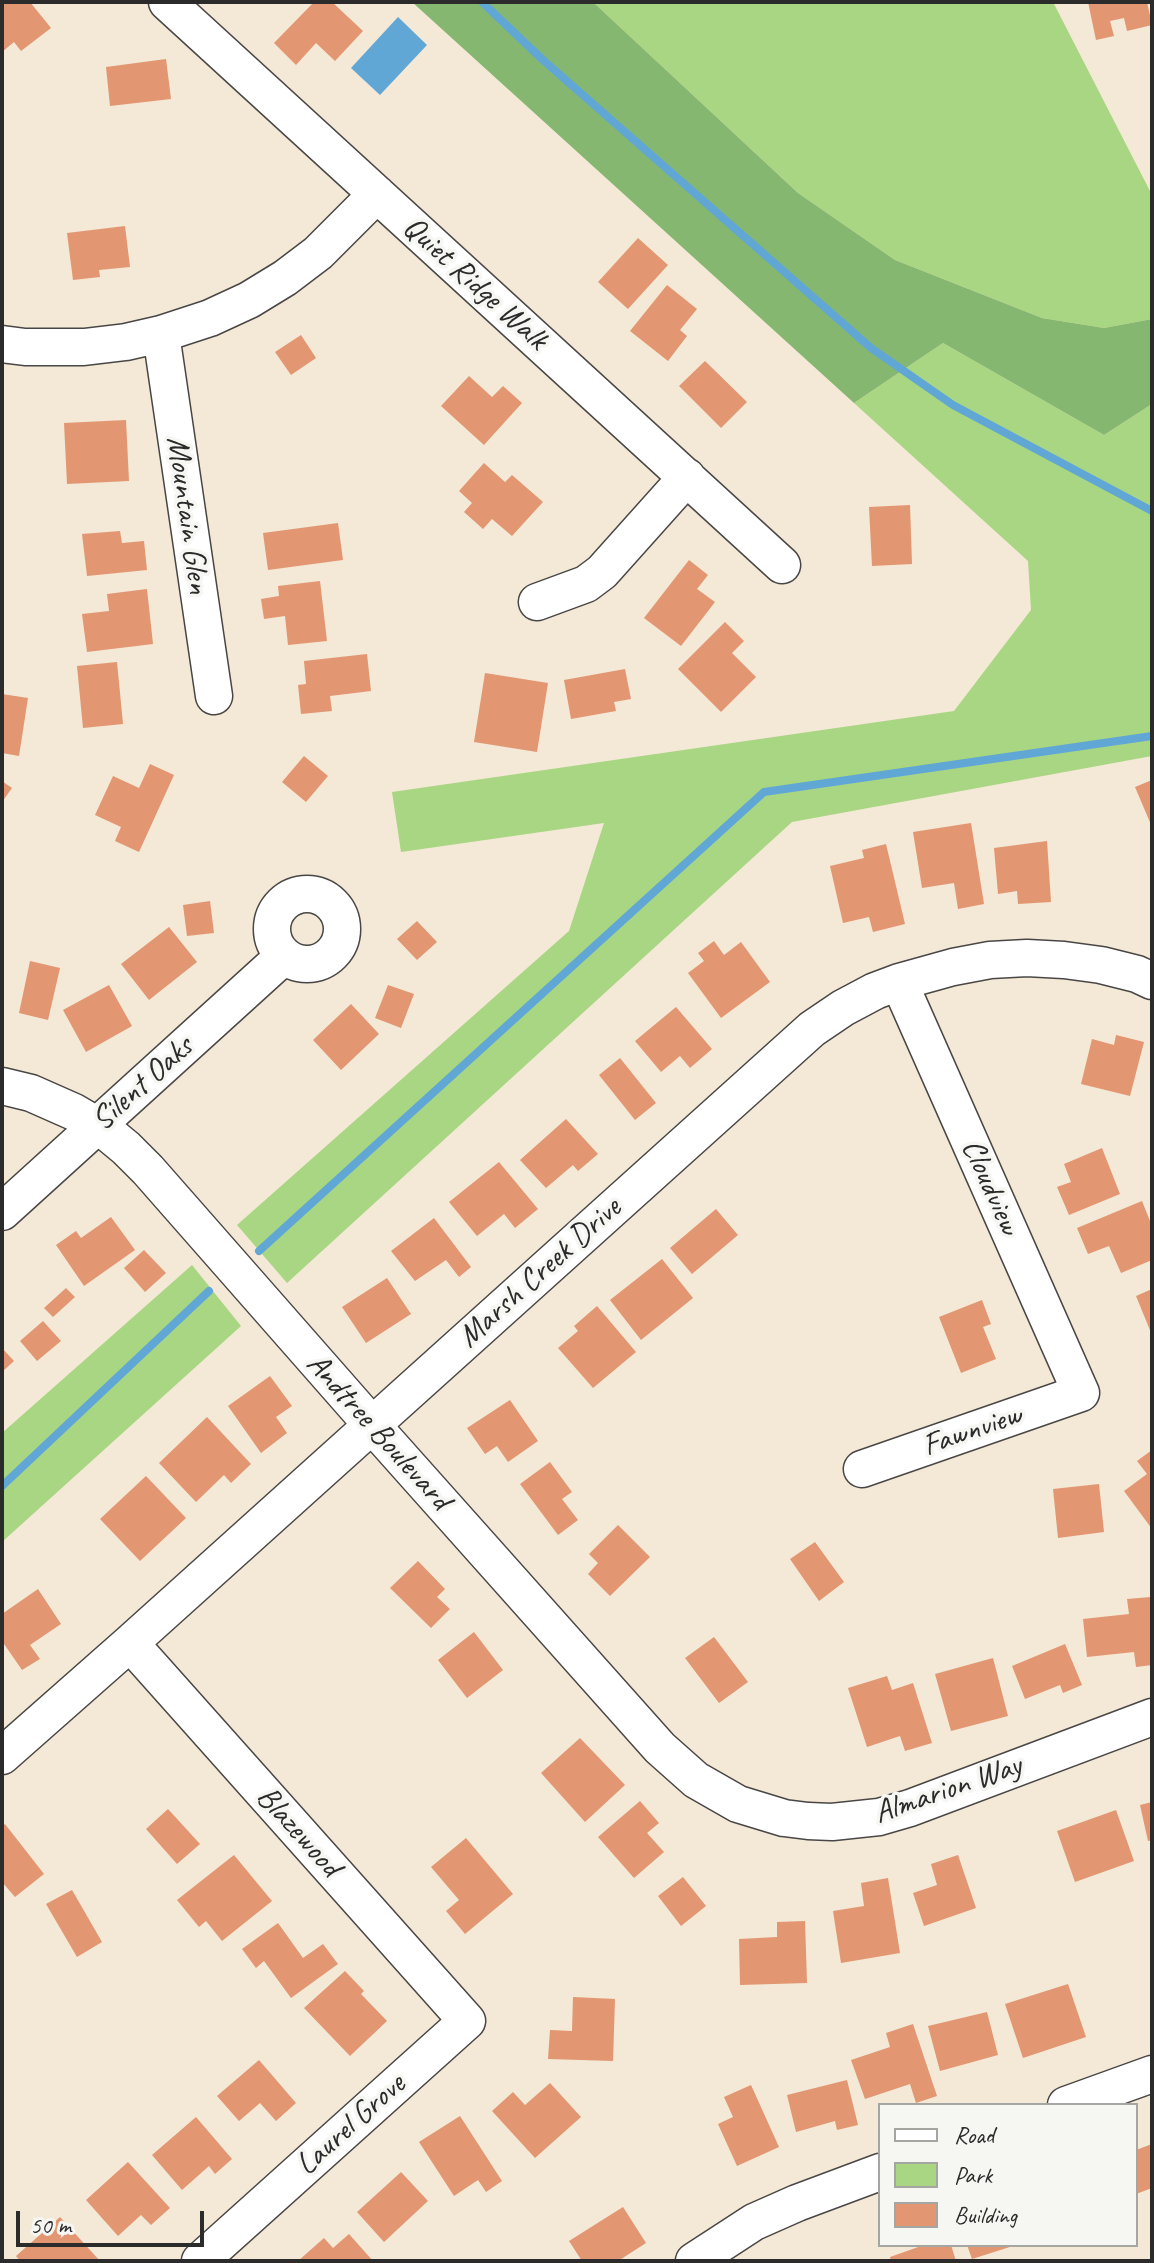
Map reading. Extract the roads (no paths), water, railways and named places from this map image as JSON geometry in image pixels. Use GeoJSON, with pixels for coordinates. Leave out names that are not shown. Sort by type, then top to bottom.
{"type":"FeatureCollection","features":[{"type":"Feature","properties":{"kind":"street","name":"Quiet Ridge Walk"},"geometry":{"type":"LineString","coordinates":[[167,2],[782,565]]}},
{"type":"Feature","properties":{"kind":"street"},"geometry":{"type":"LineString","coordinates":[[2,344],[84,347],[126,342],[210,318],[249,300],[285,278],[318,253],[377,194]]}},
{"type":"Feature","properties":{"kind":"street","name":"Mountain Glen"},"geometry":{"type":"LineString","coordinates":[[161,334],[214,696]]}},
{"type":"Feature","properties":{"kind":"street"},"geometry":{"type":"LineString","coordinates":[[537,602],[586,584],[602,572],[687,477]]}},
{"type":"Feature","properties":{"kind":"street","name":"Silent Oaks"},"geometry":{"type":"LineString","coordinates":[[2,1212],[284,956]]}},
{"type":"Feature","properties":{"kind":"street","name":"Marsh Creek Drive"},"geometry":{"type":"LineString","coordinates":[[2,1756],[783,1053],[843,1008],[899,982],[990,960],[1064,960],[1101,965],[1152,981]]}},
{"type":"Feature","properties":{"kind":"street","name":"Cloudview"},"geometry":{"type":"LineString","coordinates":[[899,982],[1081,1393]]}},
{"type":"Feature","properties":{"kind":"street","name":"Andtree Boulevard"},"geometry":{"type":"LineString","coordinates":[[2,1086],[31,1093],[74,1112],[97,1125],[126,1148],[660,1748],[696,1780],[738,1804]]}},
{"type":"Feature","properties":{"kind":"street","name":"Fawnview"},"geometry":{"type":"LineString","coordinates":[[862,1469],[1081,1393]]}},
{"type":"Feature","properties":{"kind":"street","name":"Blazewood"},"geometry":{"type":"LineString","coordinates":[[130,1643],[467,2021]]}},
{"type":"Feature","properties":{"kind":"street","name":"Almarion Way"},"geometry":{"type":"LineString","coordinates":[[738,1804],[784,1818],[808,1821],[879,1817],[1152,1717]]}},
{"type":"Feature","properties":{"kind":"street","name":"Laurel Grove"},"geometry":{"type":"LineString","coordinates":[[200,2261],[467,2021]]}},
{"type":"Feature","properties":{"kind":"street"},"geometry":{"type":"LineString","coordinates":[[1072,2103],[1152,2074]]}},
{"type":"Feature","properties":{"kind":"street"},"geometry":{"type":"LineString","coordinates":[[694,2261],[754,2222],[878,2173]]}},
{"type":"Feature","properties":{"kind":"water"},"geometry":{"type":"Polygon","coordinates":[[[398,17],[427,45],[380,95],[351,68],[398,17]]]}},
{"type":"Feature","properties":{"kind":"waterway"},"geometry":{"type":"LineString","coordinates":[[482,2],[543,60],[871,348],[953,405],[1152,511]]}},
{"type":"Feature","properties":{"kind":"waterway"},"geometry":{"type":"LineString","coordinates":[[259,1251],[764,792],[1152,736]]}},
{"type":"Feature","properties":{"kind":"waterway"},"geometry":{"type":"LineString","coordinates":[[2,1486],[209,1291]]}}]}
